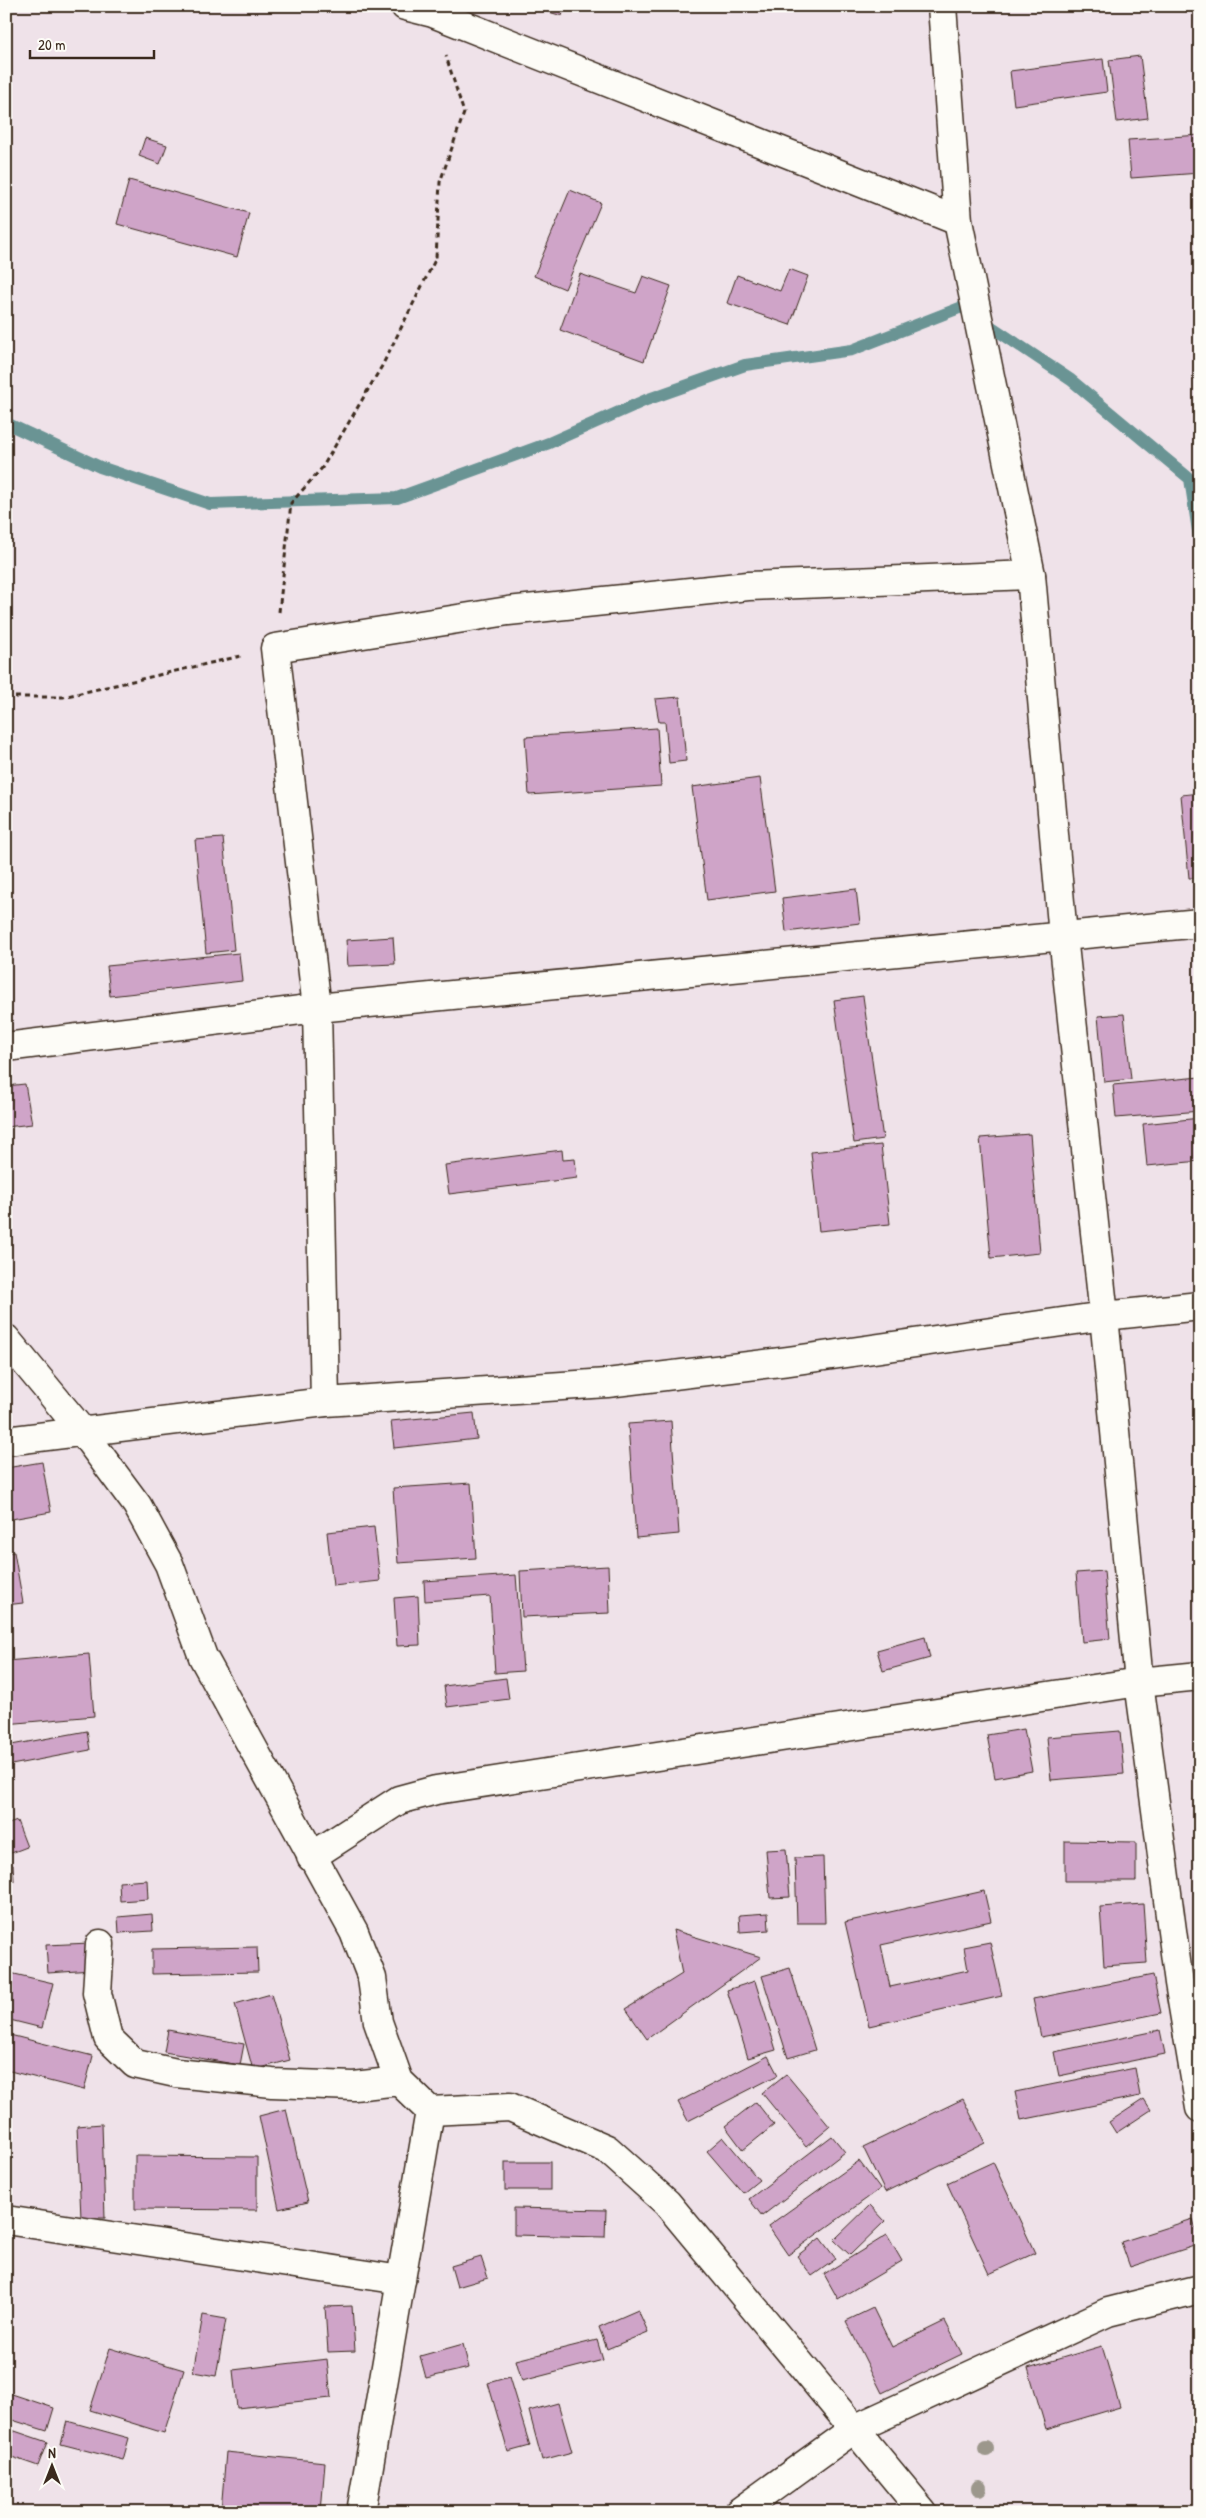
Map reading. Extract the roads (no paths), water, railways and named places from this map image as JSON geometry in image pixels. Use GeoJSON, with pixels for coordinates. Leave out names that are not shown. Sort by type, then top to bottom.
{"type":"FeatureCollection","features":[{"type":"Feature","properties":{"kind":"street"},"geometry":{"type":"LineString","coordinates":[[406,6],[433,13],[958,221]]}},
{"type":"Feature","properties":{"kind":"street"},"geometry":{"type":"LineString","coordinates":[[942,6],[958,221],[1031,575],[1063,936],[1104,1316],[1139,1682],[1179,1983],[1200,2108]]}},
{"type":"Feature","properties":{"kind":"street"},"geometry":{"type":"LineString","coordinates":[[325,1402],[316,1008],[275,648],[508,611],[748,586],[1031,575]]}},
{"type":"Feature","properties":{"kind":"street"},"geometry":{"type":"LineString","coordinates":[[6,1047],[316,1008],[1200,923]]}},
{"type":"Feature","properties":{"kind":"street"},"geometry":{"type":"LineString","coordinates":[[6,1441],[325,1402],[607,1383],[788,1362],[1104,1316],[1200,1306]]}},
{"type":"Feature","properties":{"kind":"street"},"geometry":{"type":"LineString","coordinates":[[6,1339],[82,1431],[137,1505],[169,1564],[203,1657],[311,1857],[354,1932],[372,1978],[378,2022],[399,2081],[430,2112],[510,2107],[607,2149],[667,2203],[923,2512]]}},
{"type":"Feature","properties":{"kind":"street"},"geometry":{"type":"LineString","coordinates":[[311,1857],[399,1800],[436,1790],[1139,1682],[1200,1676]]}},
{"type":"Feature","properties":{"kind":"street"},"geometry":{"type":"LineString","coordinates":[[100,1944],[97,1993],[108,2038],[135,2064],[176,2073],[272,2083],[354,2086],[399,2081]]}},
{"type":"Feature","properties":{"kind":"street"},"geometry":{"type":"LineString","coordinates":[[361,2512],[430,2112]]}},
{"type":"Feature","properties":{"kind":"street"},"geometry":{"type":"LineString","coordinates":[[6,2220],[401,2280]]}},
{"type":"Feature","properties":{"kind":"street"},"geometry":{"type":"LineString","coordinates":[[739,2512],[854,2429],[1108,2312],[1200,2289]]}},
{"type":"Feature","properties":{"kind":"waterway"},"geometry":{"type":"LineString","coordinates":[[6,423],[100,467],[210,504],[397,498],[549,443],[646,400],[745,365],[852,350],[962,307],[1071,380],[1190,479],[1200,544]]}}]}
